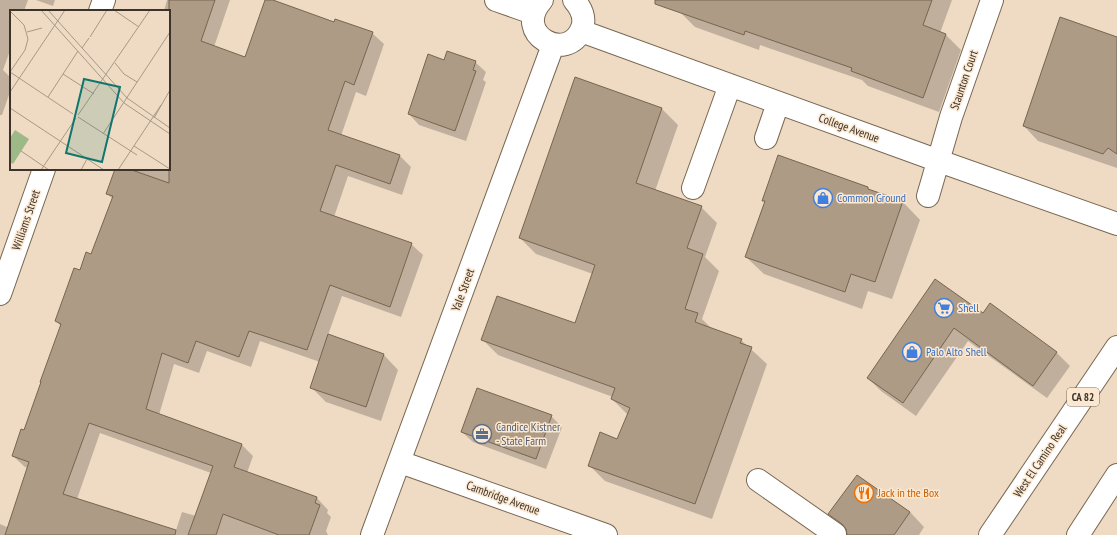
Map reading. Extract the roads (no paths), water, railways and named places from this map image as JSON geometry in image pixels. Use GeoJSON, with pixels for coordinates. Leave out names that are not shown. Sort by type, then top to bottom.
{"type":"FeatureCollection","features":[{"type":"Feature","properties":{"kind":"street"},"geometry":{"type":"LineString","coordinates":[[100,10],[104,0]]}},
{"type":"Feature","properties":{"kind":"street"},"geometry":{"type":"LineString","coordinates":[[496,0],[537,7],[532,22],[534,29],[545,42],[553,45],[564,45],[569,43],[574,40],[581,31],[583,14],[580,6],[574,0]]}},
{"type":"Feature","properties":{"kind":"street","name":"Staunton Court"},"geometry":{"type":"LineString","coordinates":[[928,196],[951,117],[992,0]]}},
{"type":"Feature","properties":{"kind":"street","name":"College Avenue"},"geometry":{"type":"LineString","coordinates":[[581,31],[1117,224]]}},
{"type":"Feature","properties":{"kind":"street","name":"Yale Street"},"geometry":{"type":"LineString","coordinates":[[372,535],[553,45]]}},
{"type":"Feature","properties":{"kind":"street"},"geometry":{"type":"LineString","coordinates":[[693,188],[730,85]]}},
{"type":"Feature","properties":{"kind":"street"},"geometry":{"type":"LineString","coordinates":[[766,138],[778,103]]}},
{"type":"Feature","properties":{"kind":"street","name":"Williams Street"},"geometry":{"type":"LineString","coordinates":[[0,294],[44,170]]}},
{"type":"Feature","properties":{"kind":"street","name":"West El Camino Real"},"geometry":{"type":"LineString","coordinates":[[990,535],[1117,347]]}},
{"type":"Feature","properties":{"kind":"street","name":"Cambridge Avenue"},"geometry":{"type":"LineString","coordinates":[[400,462],[568,528],[606,535]]}},
{"type":"Feature","properties":{"kind":"street"},"geometry":{"type":"LineString","coordinates":[[1078,535],[1117,475]]}},
{"type":"Feature","properties":{"kind":"street"},"geometry":{"type":"LineString","coordinates":[[758,480],[835,534]]}},
{"type":"Feature","properties":{"kind":"place","name":"Common Ground"},"geometry":{"type":"Point","coordinates":[823,198]}},
{"type":"Feature","properties":{"kind":"place","name":"Shell"},"geometry":{"type":"Point","coordinates":[944,308]}},
{"type":"Feature","properties":{"kind":"place","name":"Palo Alto Shell"},"geometry":{"type":"Point","coordinates":[912,352]}},
{"type":"Feature","properties":{"kind":"place","name":"Candice Kistner - State Farm"},"geometry":{"type":"Point","coordinates":[482,434]}},
{"type":"Feature","properties":{"kind":"place","name":"Jack in the Box"},"geometry":{"type":"Point","coordinates":[864,493]}}]}
